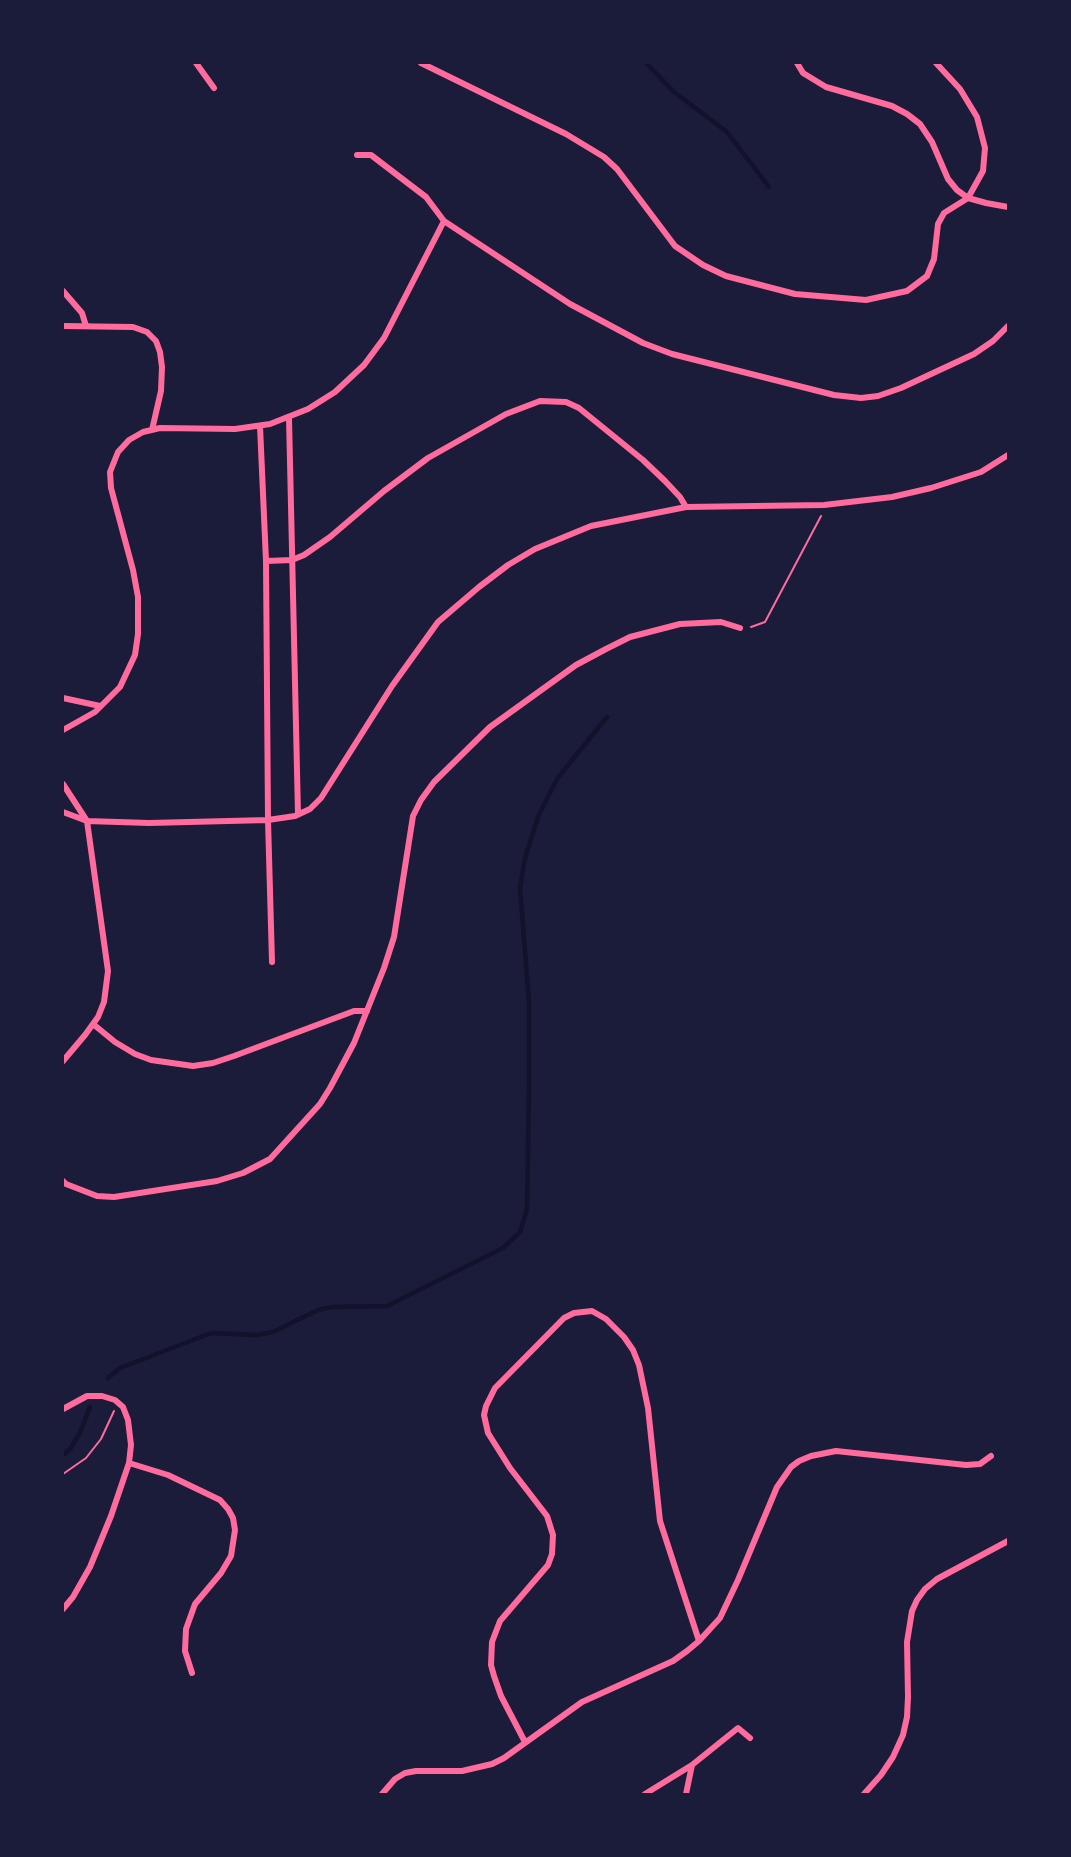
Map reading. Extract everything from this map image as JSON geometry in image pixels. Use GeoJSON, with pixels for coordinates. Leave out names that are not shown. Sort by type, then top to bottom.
{"type":"FeatureCollection","features":[{"type":"Feature","properties":{"kind":"street"},"geometry":{"type":"LineString","coordinates":[[196,63],[214,88]]}},
{"type":"Feature","properties":{"kind":"street"},"geometry":{"type":"LineString","coordinates":[[421,63],[566,134],[604,157],[617,169],[675,246],[703,265],[726,276],[762,287],[795,294],[866,300],[907,291],[927,276],[934,258],[938,224],[944,213],[968,198],[983,171],[985,148],[977,117],[960,89],[936,63]]}},
{"type":"Feature","properties":{"kind":"street"},"geometry":{"type":"LineString","coordinates":[[797,63],[803,73],[826,87],[892,106],[907,114],[920,124],[932,142],[948,179],[957,190],[968,198],[1008,207]]}},
{"type":"Feature","properties":{"kind":"street"},"geometry":{"type":"LineString","coordinates":[[357,154],[370,154],[426,197],[444,221],[570,304],[643,343],[672,354],[834,394],[861,398],[878,396],[901,388],[974,354],[993,341],[1008,326]]}},
{"type":"Feature","properties":{"kind":"street"},"geometry":{"type":"LineString","coordinates":[[63,730],[94,712],[120,687],[135,655],[139,615],[134,570],[111,488],[110,472],[118,452],[143,432],[160,428],[235,429],[260,426],[289,418],[334,392],[353,377],[369,358],[394,320],[444,221]]}},
{"type":"Feature","properties":{"kind":"street"},"geometry":{"type":"LineString","coordinates":[[63,291],[82,313],[86,326]]}},
{"type":"Feature","properties":{"kind":"street"},"geometry":{"type":"LineString","coordinates":[[63,326],[133,327],[147,332],[156,341],[160,352],[162,379],[157,415],[152,430]]}},
{"type":"Feature","properties":{"kind":"street"},"geometry":{"type":"LineString","coordinates":[[266,561],[292,560],[304,555],[330,537],[384,491],[428,458],[506,414],[540,401],[566,402],[579,408],[651,467],[680,497],[686,507]]}},
{"type":"Feature","properties":{"kind":"street"},"geometry":{"type":"LineString","coordinates":[[289,418],[298,814]]}},
{"type":"Feature","properties":{"kind":"street"},"geometry":{"type":"LineString","coordinates":[[260,426],[266,561],[268,820],[272,962]]}},
{"type":"Feature","properties":{"kind":"street"},"geometry":{"type":"LineString","coordinates":[[63,812],[87,821],[149,823],[268,820],[298,814],[310,808],[321,798],[424,638],[456,605],[508,565],[556,539],[601,524],[686,507],[824,505],[881,498],[931,488],[981,472],[1008,455]]}},
{"type":"Feature","properties":{"kind":"street"},"geometry":{"type":"LineString","coordinates":[[63,1180],[75,1188],[97,1196],[114,1197],[217,1180],[256,1168],[282,1147],[320,1104],[354,1043],[394,937],[413,816],[434,782],[490,727],[576,665],[606,649],[630,637],[680,624],[721,622],[740,628]]}},
{"type":"Feature","properties":{"kind":"street"},"geometry":{"type":"LineString","coordinates":[[63,698],[100,706]]}},
{"type":"Feature","properties":{"kind":"street"},"geometry":{"type":"LineString","coordinates":[[63,784],[87,821],[108,971],[104,1002],[93,1024],[63,1061]]}},
{"type":"Feature","properties":{"kind":"street"},"geometry":{"type":"LineString","coordinates":[[93,1024],[115,1042],[135,1054],[151,1060],[193,1066],[213,1063],[234,1056],[354,1011],[366,1011]]}},
{"type":"Feature","properties":{"kind":"street"},"geometry":{"type":"LineString","coordinates":[[525,1742],[501,1696],[494,1676],[491,1665],[492,1642],[494,1630],[500,1621],[548,1565],[552,1554],[553,1535],[547,1516],[510,1468],[488,1433],[484,1415],[495,1388],[564,1318],[574,1313],[592,1311],[606,1319],[624,1337],[639,1365],[648,1408],[660,1521],[699,1641]]}},
{"type":"Feature","properties":{"kind":"street"},"geometry":{"type":"LineString","coordinates":[[63,1409],[87,1396],[102,1395],[118,1403],[123,1407],[131,1445],[129,1463],[90,1567],[73,1597],[63,1609]]}},
{"type":"Feature","properties":{"kind":"street"},"geometry":{"type":"LineString","coordinates":[[382,1794],[395,1779],[405,1773],[454,1772],[478,1768],[504,1758],[582,1702],[673,1661],[699,1641],[720,1618],[727,1606],[777,1487],[790,1467],[800,1461],[811,1456],[836,1451],[966,1464],[980,1464],[991,1456]]}},
{"type":"Feature","properties":{"kind":"street"},"geometry":{"type":"LineString","coordinates":[[129,1463],[168,1475],[220,1500],[233,1518],[235,1530],[231,1556],[221,1573],[195,1604],[186,1629],[184,1651],[192,1673]]}},
{"type":"Feature","properties":{"kind":"street"},"geometry":{"type":"LineString","coordinates":[[864,1794],[881,1776],[903,1735],[908,1697],[907,1642],[912,1611],[917,1600],[937,1579],[1008,1541]]}},
{"type":"Feature","properties":{"kind":"street"},"geometry":{"type":"LineString","coordinates":[[645,1794],[692,1765],[738,1728],[750,1738]]}},
{"type":"Feature","properties":{"kind":"street"},"geometry":{"type":"LineString","coordinates":[[686,1794],[692,1765]]}},
{"type":"Feature","properties":{"kind":"path"},"geometry":{"type":"LineString","coordinates":[[740,628],[756,627],[765,622],[822,513]]}},
{"type":"Feature","properties":{"kind":"path"},"geometry":{"type":"LineString","coordinates":[[63,1474],[86,1458],[102,1439],[118,1403]]}},
{"type":"Feature","properties":{"kind":"waterway"},"geometry":{"type":"LineString","coordinates":[[646,63],[674,92],[727,132],[769,187]]}},
{"type":"Feature","properties":{"kind":"waterway"},"geometry":{"type":"LineString","coordinates":[[108,1378],[120,1368],[211,1333],[257,1335],[273,1332],[318,1310],[331,1307],[387,1306],[503,1248],[520,1232],[527,1209],[529,1089],[529,1002],[520,888],[525,858],[538,817],[557,779],[607,717]]}},
{"type":"Feature","properties":{"kind":"waterway"},"geometry":{"type":"LineString","coordinates":[[63,1455],[70,1449],[80,1433],[90,1407]]}}]}
